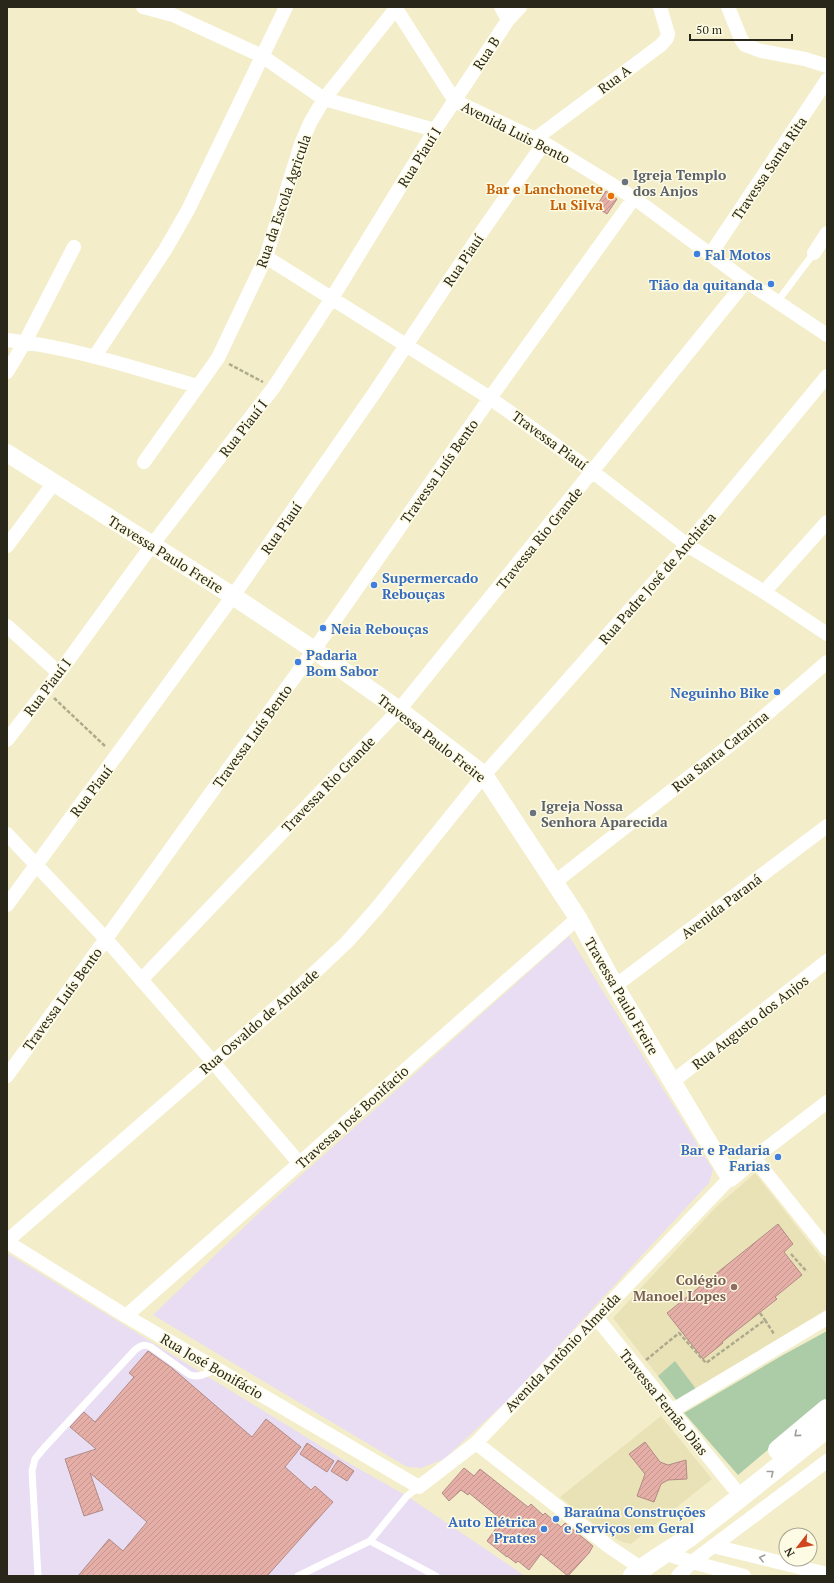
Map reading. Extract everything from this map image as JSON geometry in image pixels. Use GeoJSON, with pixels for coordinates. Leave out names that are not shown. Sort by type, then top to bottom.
{"type":"FeatureCollection","features":[{"type":"Feature","properties":{"kind":"main road"},"geometry":{"type":"LineString","coordinates":[[664,1553],[680,1531],[827,1409]]}},
{"type":"Feature","properties":{"kind":"main road"},"geometry":{"type":"LineString","coordinates":[[637,1572],[685,1540],[827,1428]]}},
{"type":"Feature","properties":{"kind":"street"},"geometry":{"type":"LineString","coordinates":[[143,7],[173,15],[262,56],[324,99],[372,111],[435,130]]}},
{"type":"Feature","properties":{"kind":"street"},"geometry":{"type":"LineString","coordinates":[[95,356],[173,237],[188,210],[286,7]]}},
{"type":"Feature","properties":{"kind":"street","name":"Avenida Luis Bento"},"geometry":{"type":"LineString","coordinates":[[396,7],[455,101],[539,141],[634,198],[746,281],[827,335]]}},
{"type":"Feature","properties":{"kind":"street","name":"Rua da Escola Agricula"},"geometry":{"type":"LineString","coordinates":[[144,462],[218,358],[266,257],[310,123],[324,99],[396,7]]}},
{"type":"Feature","properties":{"kind":"street"},"geometry":{"type":"LineString","coordinates":[[501,7],[508,20]]}},
{"type":"Feature","properties":{"kind":"street","name":"Rua B"},"geometry":{"type":"LineString","coordinates":[[455,101],[508,20],[520,7]]}},
{"type":"Feature","properties":{"kind":"street","name":"Rua A"},"geometry":{"type":"LineString","coordinates":[[539,141],[661,45],[667,38],[668,34],[660,7]]}},
{"type":"Feature","properties":{"kind":"street"},"geometry":{"type":"LineString","coordinates":[[728,7],[741,39],[745,45],[761,51],[805,59],[827,66]]}},
{"type":"Feature","properties":{"kind":"street","name":"Travessa Santa Rita"},"geometry":{"type":"LineString","coordinates":[[710,255],[827,80]]}},
{"type":"Feature","properties":{"kind":"street","name":"Rua Piauí I"},"geometry":{"type":"LineString","coordinates":[[7,740],[59,673],[152,545],[274,387],[332,298],[435,130],[455,101]]}},
{"type":"Feature","properties":{"kind":"street","name":"Rua Piauí"},"geometry":{"type":"LineString","coordinates":[[7,905],[233,596],[406,345],[483,230],[539,141]]}},
{"type":"Feature","properties":{"kind":"street","name":"Travessa Luís Bento"},"geometry":{"type":"LineString","coordinates":[[7,1076],[314,650],[490,398],[634,198]]}},
{"type":"Feature","properties":{"kind":"street"},"geometry":{"type":"LineString","coordinates":[[814,253],[827,233]]}},
{"type":"Feature","properties":{"kind":"street"},"geometry":{"type":"LineString","coordinates":[[7,372],[25,342],[74,247]]}},
{"type":"Feature","properties":{"kind":"street","name":"Travessa Piauí"},"geometry":{"type":"LineString","coordinates":[[266,257],[490,398],[593,472],[687,545],[764,592],[827,634]]}},
{"type":"Feature","properties":{"kind":"street","name":"Travessa Rio Grande"},"geometry":{"type":"LineString","coordinates":[[141,980],[399,710],[746,281]]}},
{"type":"Feature","properties":{"kind":"street"},"geometry":{"type":"LineString","coordinates":[[7,340],[25,342],[95,356],[197,386]]}},
{"type":"Feature","properties":{"kind":"street","name":"Rua Padre José de Anchieta"},"geometry":{"type":"LineString","coordinates":[[484,775],[687,545],[827,376]]}},
{"type":"Feature","properties":{"kind":"street","name":"Travessa Paulo Freire"},"geometry":{"type":"LineString","coordinates":[[7,453],[53,484],[233,596],[314,650],[399,710],[484,775],[578,918],[615,986],[730,1178]]}},
{"type":"Feature","properties":{"kind":"street"},"geometry":{"type":"LineString","coordinates":[[7,546],[53,484]]}},
{"type":"Feature","properties":{"kind":"street"},"geometry":{"type":"LineString","coordinates":[[764,592],[827,522]]}},
{"type":"Feature","properties":{"kind":"street"},"geometry":{"type":"LineString","coordinates":[[7,626],[59,673]]}},
{"type":"Feature","properties":{"kind":"street","name":"Rua Santa Catarina"},"geometry":{"type":"LineString","coordinates":[[555,882],[739,738],[827,662]]}},
{"type":"Feature","properties":{"kind":"street","name":"Rua Osvaldo de Andrade"},"geometry":{"type":"LineString","coordinates":[[7,1242],[295,991],[347,942],[377,908],[484,775]]}},
{"type":"Feature","properties":{"kind":"street","name":"Avenida Paraná"},"geometry":{"type":"LineString","coordinates":[[615,986],[827,826]]}},
{"type":"Feature","properties":{"kind":"street"},"geometry":{"type":"LineString","coordinates":[[7,834],[105,938],[300,1164]]}},
{"type":"Feature","properties":{"kind":"street","name":"Travessa José Bonifacio"},"geometry":{"type":"LineString","coordinates":[[126,1316],[578,918]]}},
{"type":"Feature","properties":{"kind":"street","name":"Rua Augusto dos Anjos"},"geometry":{"type":"LineString","coordinates":[[672,1082],[827,961]]}},
{"type":"Feature","properties":{"kind":"street","name":"Avenida Antônio Almeida"},"geometry":{"type":"LineString","coordinates":[[419,1487],[476,1443],[730,1178],[827,1102]]}},
{"type":"Feature","properties":{"kind":"street"},"geometry":{"type":"LineString","coordinates":[[754,1158],[827,1249]]}},
{"type":"Feature","properties":{"kind":"street","name":"Rua José Bonifácio"},"geometry":{"type":"LineString","coordinates":[[7,1242],[126,1316],[419,1487]]}},
{"type":"Feature","properties":{"kind":"street","name":"Travessa Fernão Dias"},"geometry":{"type":"LineString","coordinates":[[596,1317],[733,1487]]}},
{"type":"Feature","properties":{"kind":"street"},"geometry":{"type":"LineString","coordinates":[[671,1411],[827,1318]]}},
{"type":"Feature","properties":{"kind":"street"},"geometry":{"type":"LineString","coordinates":[[476,1443],[611,1548],[637,1572]]}},
{"type":"Feature","properties":{"kind":"street"},"geometry":{"type":"LineString","coordinates":[[678,1576],[692,1562],[827,1461]]}},
{"type":"Feature","properties":{"kind":"street"},"geometry":{"type":"LineString","coordinates":[[713,1546],[827,1574]]}},
{"type":"Feature","properties":{"kind":"street"},"geometry":{"type":"LineString","coordinates":[[664,1553],[744,1576]]}},
{"type":"Feature","properties":{"kind":"lane"},"geometry":{"type":"LineString","coordinates":[[777,302],[814,253]]}},
{"type":"Feature","properties":{"kind":"lane"},"geometry":{"type":"LineString","coordinates":[[38,1576],[32,1471],[35,1459],[44,1448],[134,1350],[140,1346],[144,1345],[151,1348],[190,1375],[196,1377],[202,1376],[216,1369]]}},
{"type":"Feature","properties":{"kind":"lane"},"geometry":{"type":"LineString","coordinates":[[298,1576],[370,1541],[407,1496],[419,1487]]}},
{"type":"Feature","properties":{"kind":"lane"},"geometry":{"type":"LineString","coordinates":[[370,1541],[436,1576]]}},
{"type":"Feature","properties":{"kind":"path"},"geometry":{"type":"LineString","coordinates":[[218,358],[257,379]]}},
{"type":"Feature","properties":{"kind":"path"},"geometry":{"type":"LineString","coordinates":[[45,690],[117,756]]}},
{"type":"Feature","properties":{"kind":"path"},"geometry":{"type":"LineString","coordinates":[[791,1254],[807,1272]]}},
{"type":"Feature","properties":{"kind":"path"},"geometry":{"type":"LineString","coordinates":[[760,1313],[777,1339]]}},
{"type":"Feature","properties":{"kind":"path"},"geometry":{"type":"LineString","coordinates":[[646,1361],[678,1333],[706,1363],[765,1320]]}},
{"type":"Feature","properties":{"kind":"shaded area"},"geometry":{"type":"Polygon","coordinates":[[[569,936],[713,1170],[709,1183],[508,1400],[444,1459],[421,1468],[407,1467],[153,1315],[261,1211],[569,936]]]}},
{"type":"Feature","properties":{"kind":"shaded area","name":"Colégio Manoel Lopes"},"geometry":{"type":"Polygon","coordinates":[[[755,1173],[827,1265],[827,1309],[696,1389],[658,1376],[613,1318],[717,1206],[755,1173]]]}},
{"type":"Feature","properties":{"kind":"shaded area"},"geometry":{"type":"Polygon","coordinates":[[[7,1253],[345,1461],[407,1496],[525,1576],[7,1576],[7,1253]]]}},
{"type":"Feature","properties":{"kind":"shaded area"},"geometry":{"type":"Polygon","coordinates":[[[661,1416],[712,1479],[631,1544],[622,1542],[605,1533],[560,1497],[661,1416]]]}},
{"type":"Feature","properties":{"kind":"green space"},"geometry":{"type":"Polygon","coordinates":[[[827,1331],[827,1400],[738,1475],[684,1413],[827,1331]]]}},
{"type":"Feature","properties":{"kind":"green space"},"geometry":{"type":"Polygon","coordinates":[[[675,1361],[696,1389],[677,1401],[658,1376],[675,1361]]]}},
{"type":"Feature","properties":{"kind":"building"},"geometry":{"type":"Polygon","coordinates":[[[606,191],[617,199],[607,214],[596,207],[606,191]]]}},
{"type":"Feature","properties":{"kind":"building"},"geometry":{"type":"Polygon","coordinates":[[[778,1224],[793,1244],[784,1252],[802,1275],[775,1297],[777,1299],[722,1342],[723,1343],[703,1359],[667,1313],[778,1224]]]}},
{"type":"Feature","properties":{"kind":"building"},"geometry":{"type":"Polygon","coordinates":[[[148,1351],[172,1368],[252,1437],[266,1419],[301,1447],[285,1467],[311,1490],[315,1486],[333,1502],[267,1576],[78,1576],[109,1539],[123,1551],[147,1522],[90,1473],[103,1510],[84,1516],[65,1459],[96,1449],[70,1427],[84,1412],[95,1422],[134,1377],[129,1373],[148,1351]]]}},
{"type":"Feature","properties":{"kind":"building"},"geometry":{"type":"Polygon","coordinates":[[[645,1442],[660,1462],[668,1465],[686,1460],[687,1479],[668,1480],[661,1484],[654,1502],[637,1496],[645,1474],[629,1454],[645,1442]]]}},
{"type":"Feature","properties":{"kind":"building"},"geometry":{"type":"Polygon","coordinates":[[[307,1443],[334,1461],[327,1472],[300,1454],[307,1443]]]}},
{"type":"Feature","properties":{"kind":"building"},"geometry":{"type":"Polygon","coordinates":[[[338,1460],[354,1471],[347,1481],[331,1471],[338,1460]]]}},
{"type":"Feature","properties":{"kind":"building"},"geometry":{"type":"Polygon","coordinates":[[[464,1468],[474,1476],[480,1469],[528,1507],[531,1504],[543,1515],[545,1513],[561,1527],[565,1523],[593,1546],[589,1553],[568,1576],[541,1554],[529,1570],[518,1561],[516,1563],[507,1557],[487,1541],[502,1520],[469,1493],[468,1495],[461,1490],[449,1501],[442,1493],[464,1468]]]}},
{"type":"Feature","properties":{"kind":"place","name":"Igreja Templo dos Anjos"},"geometry":{"type":"Point","coordinates":[625,182]}},
{"type":"Feature","properties":{"kind":"place","name":"Bar e Lanchonete Lu Silva"},"geometry":{"type":"Point","coordinates":[611,196]}},
{"type":"Feature","properties":{"kind":"place","name":"Fal Motos"},"geometry":{"type":"Point","coordinates":[697,254]}},
{"type":"Feature","properties":{"kind":"place","name":"Tião da quitanda"},"geometry":{"type":"Point","coordinates":[771,284]}},
{"type":"Feature","properties":{"kind":"place","name":"Supermercado Rebouças"},"geometry":{"type":"Point","coordinates":[374,585]}},
{"type":"Feature","properties":{"kind":"place","name":"Neia Rebouças"},"geometry":{"type":"Point","coordinates":[323,628]}},
{"type":"Feature","properties":{"kind":"place","name":"Padaria Bom Sabor"},"geometry":{"type":"Point","coordinates":[298,662]}},
{"type":"Feature","properties":{"kind":"place","name":"Neguinho Bike"},"geometry":{"type":"Point","coordinates":[777,692]}},
{"type":"Feature","properties":{"kind":"place","name":"Igreja Nossa Senhora Aparecida"},"geometry":{"type":"Point","coordinates":[533,813]}},
{"type":"Feature","properties":{"kind":"place","name":"Bar e Padaria Farias"},"geometry":{"type":"Point","coordinates":[778,1157]}},
{"type":"Feature","properties":{"kind":"place","name":"Colégio Manoel Lopes"},"geometry":{"type":"Point","coordinates":[734,1287]}},
{"type":"Feature","properties":{"kind":"place","name":"Baraúna Construções e Serviços em Geral"},"geometry":{"type":"Point","coordinates":[556,1519]}},
{"type":"Feature","properties":{"kind":"place","name":"Auto Elétrica Prates"},"geometry":{"type":"Point","coordinates":[544,1529]}}]}
